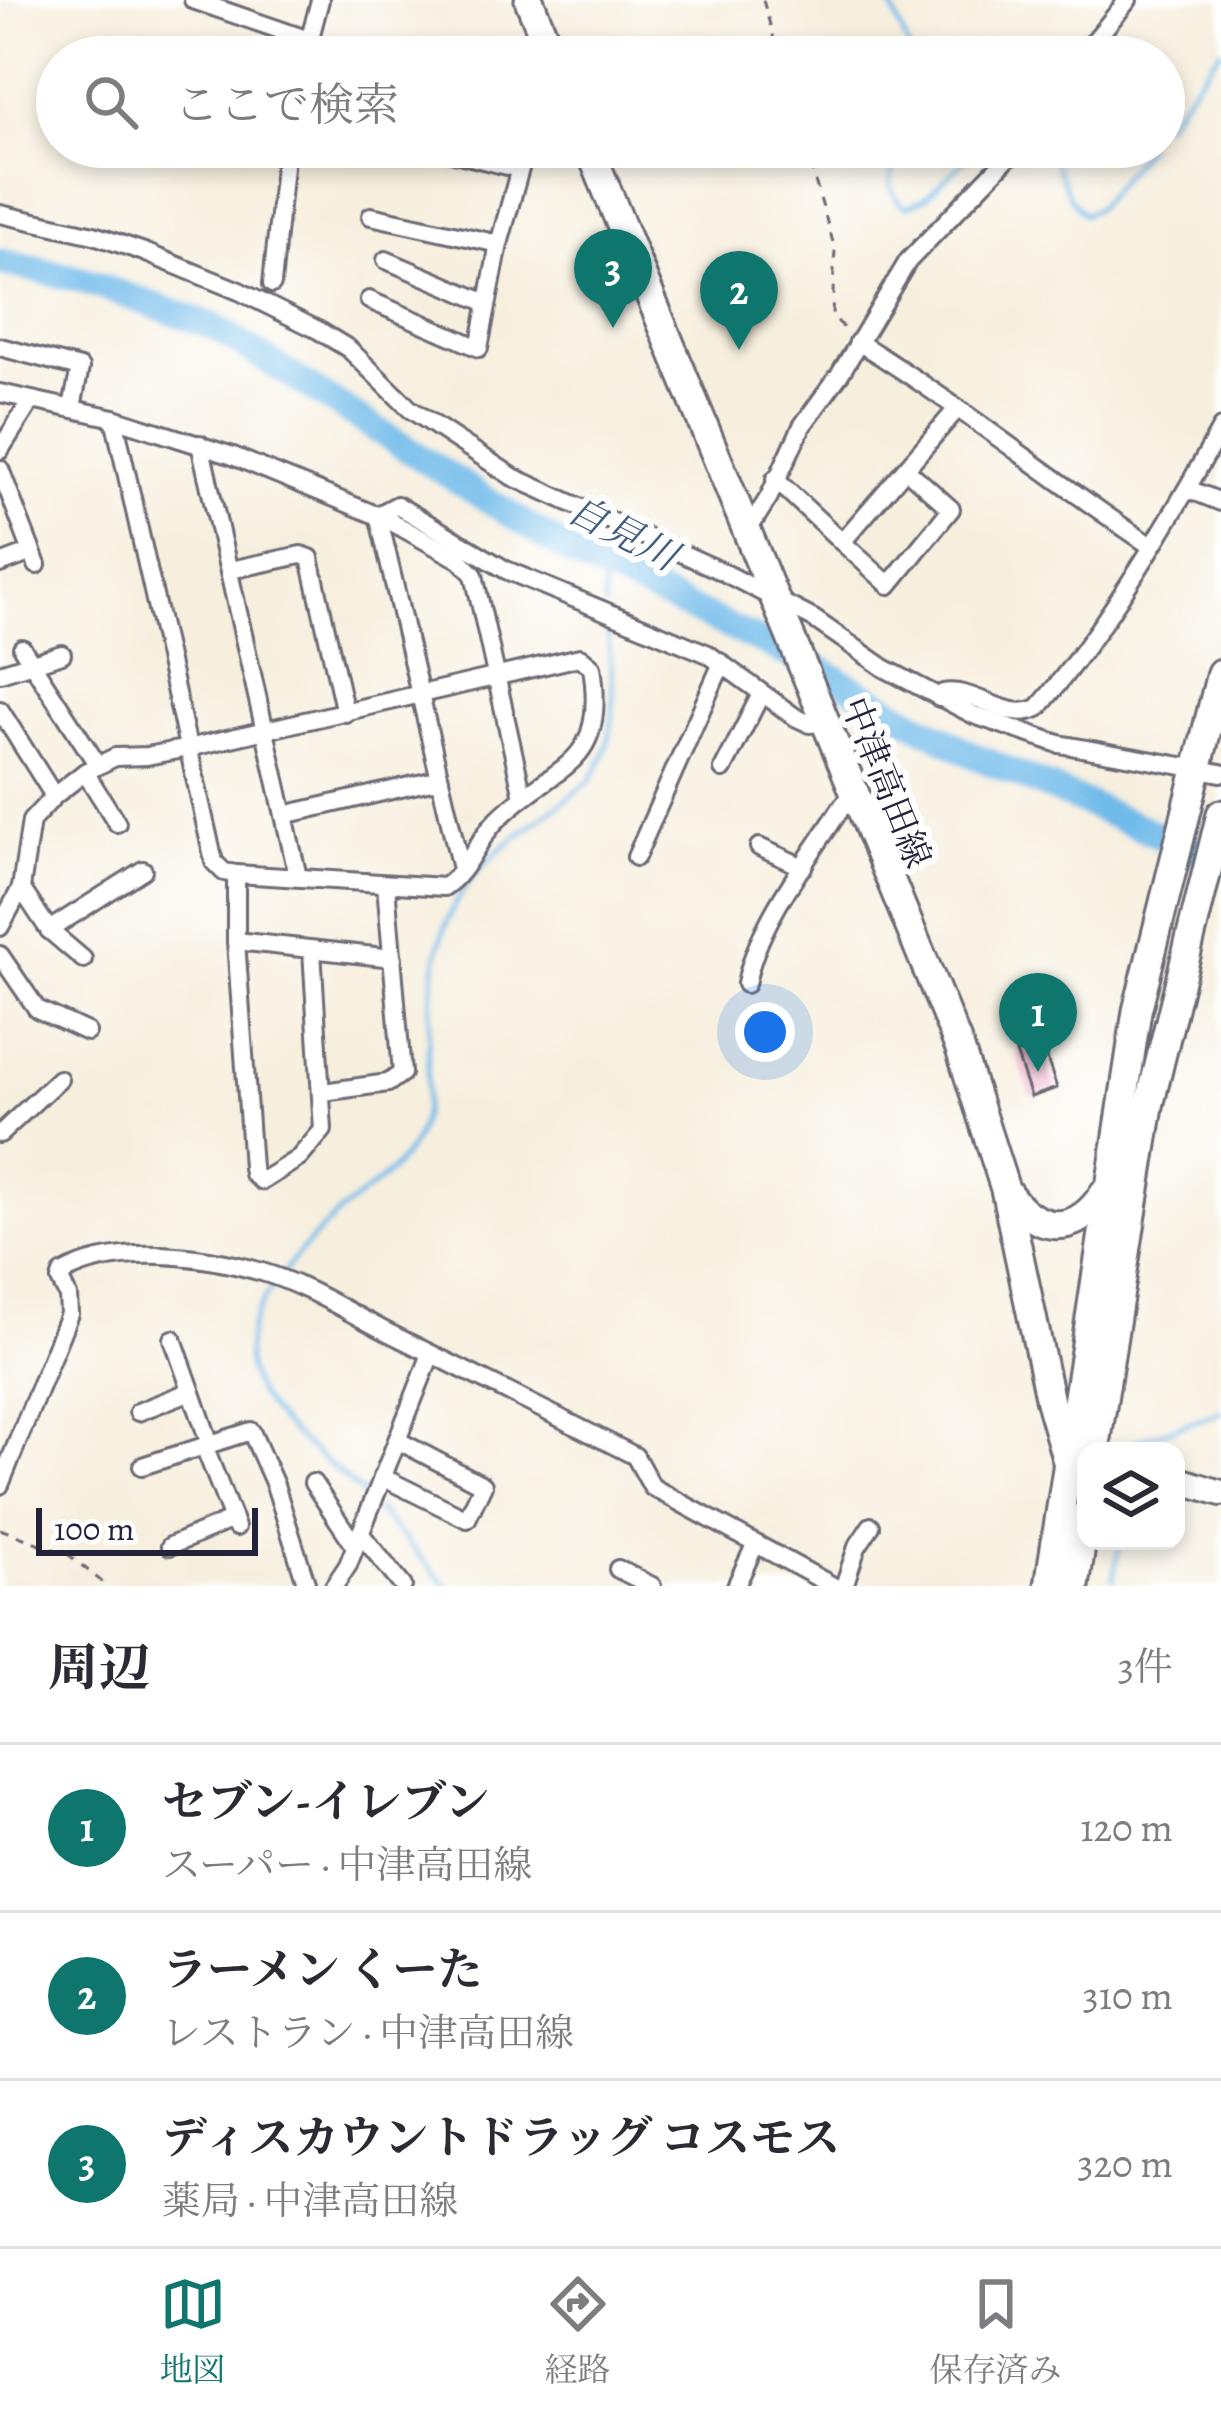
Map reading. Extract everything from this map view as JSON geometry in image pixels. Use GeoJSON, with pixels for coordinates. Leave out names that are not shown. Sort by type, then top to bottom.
{"type":"FeatureCollection","features":[{"type":"Feature","properties":{"kind":"main road"},"geometry":{"type":"LineString","coordinates":[[529,0],[544,36]]}},
{"type":"Feature","properties":{"kind":"main road","name":"中津高田線"},"geometry":{"type":"LineString","coordinates":[[598,168],[960,1049],[1004,1189],[1077,1463],[1048,1586]]}},
{"type":"Feature","properties":{"kind":"main road","name":"中津高田線"},"geometry":{"type":"LineString","coordinates":[[1064,1403],[1146,961],[1188,801],[1209,770],[1221,674]]}},
{"type":"Feature","properties":{"kind":"main road"},"geometry":{"type":"LineString","coordinates":[[1097,1442],[1149,1106],[1221,814]]}},
{"type":"Feature","properties":{"kind":"main road"},"geometry":{"type":"LineString","coordinates":[[1004,1189],[1019,1209],[1042,1223],[1065,1225],[1085,1217],[1107,1189]]}},
{"type":"Feature","properties":{"kind":"main road"},"geometry":{"type":"LineString","coordinates":[[1064,1403],[1093,1393],[1109,1306],[1124,1258]]}},
{"type":"Feature","properties":{"kind":"main road"},"geometry":{"type":"LineString","coordinates":[[1075,1586],[1080,1550]]}},
{"type":"Feature","properties":{"kind":"street"},"geometry":{"type":"LineString","coordinates":[[193,0],[278,36]]}},
{"type":"Feature","properties":{"kind":"street"},"geometry":{"type":"LineString","coordinates":[[310,36],[320,0]]}},
{"type":"Feature","properties":{"kind":"street"},"geometry":{"type":"LineString","coordinates":[[1098,36],[1128,0]]}},
{"type":"Feature","properties":{"kind":"street"},"geometry":{"type":"LineString","coordinates":[[272,284],[284,168]]}},
{"type":"Feature","properties":{"kind":"street"},"geometry":{"type":"LineString","coordinates":[[369,300],[479,348],[519,170],[511,168]]}},
{"type":"Feature","properties":{"kind":"street"},"geometry":{"type":"LineString","coordinates":[[747,532],[802,427],[916,252],[998,168]]}},
{"type":"Feature","properties":{"kind":"street"},"geometry":{"type":"LineString","coordinates":[[0,214],[94,235],[239,291],[336,339],[410,409],[513,478],[684,552],[776,606],[814,619],[884,668],[974,715],[1059,744],[1209,770]]}},
{"type":"Feature","properties":{"kind":"street"},"geometry":{"type":"LineString","coordinates":[[371,216],[499,244]]}},
{"type":"Feature","properties":{"kind":"street"},"geometry":{"type":"LineString","coordinates":[[386,260],[488,303]]}},
{"type":"Feature","properties":{"kind":"street"},"geometry":{"type":"LineString","coordinates":[[859,342],[1151,545]]}},
{"type":"Feature","properties":{"kind":"street"},"geometry":{"type":"LineString","coordinates":[[0,347],[80,368],[72,407]]}},
{"type":"Feature","properties":{"kind":"street"},"geometry":{"type":"LineString","coordinates":[[0,393],[72,407],[200,444],[378,515],[469,567],[523,797]]}},
{"type":"Feature","properties":{"kind":"street"},"geometry":{"type":"LineString","coordinates":[[0,451],[31,401]]}},
{"type":"Feature","properties":{"kind":"street"},"geometry":{"type":"LineString","coordinates":[[842,542],[957,409]]}},
{"type":"Feature","properties":{"kind":"street"},"geometry":{"type":"LineString","coordinates":[[0,927],[21,888],[31,821],[54,796],[91,768],[115,757],[188,748],[580,657],[592,668],[596,709],[575,761],[523,797],[488,830],[451,884],[436,889],[224,872],[214,862],[188,748],[114,418]]}},
{"type":"Feature","properties":{"kind":"street"},"geometry":{"type":"LineString","coordinates":[[939,698],[957,691],[1016,712],[1038,708],[1188,489],[1221,428]]}},
{"type":"Feature","properties":{"kind":"street"},"geometry":{"type":"LineString","coordinates":[[200,444],[298,877]]}},
{"type":"Feature","properties":{"kind":"street"},"geometry":{"type":"LineString","coordinates":[[0,469],[35,559],[0,564]]}},
{"type":"Feature","properties":{"kind":"street"},"geometry":{"type":"LineString","coordinates":[[775,479],[889,585],[951,509],[907,469]]}},
{"type":"Feature","properties":{"kind":"street"},"geometry":{"type":"LineString","coordinates":[[1188,489],[1221,502]]}},
{"type":"Feature","properties":{"kind":"street"},"geometry":{"type":"LineString","coordinates":[[378,515],[397,505],[506,570],[690,646],[810,724],[823,721]]}},
{"type":"Feature","properties":{"kind":"street"},"geometry":{"type":"LineString","coordinates":[[378,515],[461,868]]}},
{"type":"Feature","properties":{"kind":"street"},"geometry":{"type":"LineString","coordinates":[[230,570],[301,555],[310,558],[345,712]]}},
{"type":"Feature","properties":{"kind":"street"},"geometry":{"type":"LineString","coordinates":[[0,674],[26,655],[62,654]]}},
{"type":"Feature","properties":{"kind":"street"},"geometry":{"type":"LineString","coordinates":[[26,655],[117,823]]}},
{"type":"Feature","properties":{"kind":"street"},"geometry":{"type":"LineString","coordinates":[[636,857],[722,663]]}},
{"type":"Feature","properties":{"kind":"street"},"geometry":{"type":"LineString","coordinates":[[723,769],[760,694]]}},
{"type":"Feature","properties":{"kind":"street"},"geometry":{"type":"LineString","coordinates":[[0,710],[54,796]]}},
{"type":"Feature","properties":{"kind":"street"},"geometry":{"type":"LineString","coordinates":[[284,814],[440,779]]}},
{"type":"Feature","properties":{"kind":"street"},"geometry":{"type":"LineString","coordinates":[[746,984],[757,946],[853,795]]}},
{"type":"Feature","properties":{"kind":"street"},"geometry":{"type":"LineString","coordinates":[[759,847],[803,867]]}},
{"type":"Feature","properties":{"kind":"street"},"geometry":{"type":"LineString","coordinates":[[49,930],[142,869]]}},
{"type":"Feature","properties":{"kind":"street"},"geometry":{"type":"LineString","coordinates":[[236,874],[236,941],[256,1178],[274,1177],[319,1138],[325,1121],[313,950]]}},
{"type":"Feature","properties":{"kind":"street"},"geometry":{"type":"LineString","coordinates":[[323,1092],[388,1083],[401,1073],[386,885]]}},
{"type":"Feature","properties":{"kind":"street"},"geometry":{"type":"LineString","coordinates":[[21,888],[49,930],[82,959]]}},
{"type":"Feature","properties":{"kind":"street"},"geometry":{"type":"LineString","coordinates":[[236,941],[393,958]]}},
{"type":"Feature","properties":{"kind":"street"},"geometry":{"type":"LineString","coordinates":[[0,956],[37,1009],[87,1032]]}},
{"type":"Feature","properties":{"kind":"street"},"geometry":{"type":"LineString","coordinates":[[0,1134],[59,1078]]}},
{"type":"Feature","properties":{"kind":"street"},"geometry":{"type":"LineString","coordinates":[[0,1485],[69,1314],[62,1274],[87,1264],[156,1256],[224,1263],[292,1282],[635,1456],[652,1487],[833,1586]]}},
{"type":"Feature","properties":{"kind":"street"},"geometry":{"type":"LineString","coordinates":[[170,1546],[234,1523],[172,1340]]}},
{"type":"Feature","properties":{"kind":"street"},"geometry":{"type":"LineString","coordinates":[[334,1586],[358,1540],[431,1354]]}},
{"type":"Feature","properties":{"kind":"street"},"geometry":{"type":"LineString","coordinates":[[138,1412],[191,1391]]}},
{"type":"Feature","properties":{"kind":"street"},"geometry":{"type":"LineString","coordinates":[[142,1466],[251,1431],[275,1485],[307,1586]]}},
{"type":"Feature","properties":{"kind":"street"},"geometry":{"type":"LineString","coordinates":[[382,1477],[467,1519],[483,1485],[397,1440]]}},
{"type":"Feature","properties":{"kind":"street"},"geometry":{"type":"LineString","coordinates":[[1185,1481],[1221,1492]]}},
{"type":"Feature","properties":{"kind":"street"},"geometry":{"type":"LineString","coordinates":[[313,1483],[358,1540],[403,1586]]}},
{"type":"Feature","properties":{"kind":"street"},"geometry":{"type":"LineString","coordinates":[[844,1586],[857,1547],[871,1526]]}},
{"type":"Feature","properties":{"kind":"street"},"geometry":{"type":"LineString","coordinates":[[736,1586],[755,1545]]}},
{"type":"Feature","properties":{"kind":"street"},"geometry":{"type":"LineString","coordinates":[[346,1568],[358,1586]]}},
{"type":"Feature","properties":{"kind":"street"},"geometry":{"type":"LineString","coordinates":[[618,1569],[652,1586]]}},
{"type":"Feature","properties":{"kind":"path"},"geometry":{"type":"LineString","coordinates":[[763,0],[773,36]]}},
{"type":"Feature","properties":{"kind":"path"},"geometry":{"type":"LineString","coordinates":[[812,168],[835,249],[832,315],[859,342]]}},
{"type":"Feature","properties":{"kind":"path"},"geometry":{"type":"LineString","coordinates":[[0,1529],[69,1555],[107,1586]]}},
{"type":"Feature","properties":{"kind":"building"},"geometry":{"type":"Polygon","coordinates":[[[1042,1044],[1057,1088],[1031,1097],[1016,1053],[1042,1044]]]}},
{"type":"Feature","properties":{"kind":"waterway"},"geometry":{"type":"LineString","coordinates":[[889,0],[904,36]]}},
{"type":"Feature","properties":{"kind":"waterway"},"geometry":{"type":"LineString","coordinates":[[1185,97],[1221,50]]}},
{"type":"Feature","properties":{"kind":"waterway"},"geometry":{"type":"LineString","coordinates":[[893,168],[891,187],[906,207],[924,199],[957,168]]}},
{"type":"Feature","properties":{"kind":"waterway"},"geometry":{"type":"LineString","coordinates":[[1056,168],[1084,215],[1097,208],[1129,168]]}},
{"type":"Feature","properties":{"kind":"waterway","name":"自見川"},"geometry":{"type":"LineString","coordinates":[[0,262],[79,279],[213,326],[579,558],[816,667],[973,755],[1221,862]]}},
{"type":"Feature","properties":{"kind":"waterway"},"geometry":{"type":"LineString","coordinates":[[602,569],[605,606]]}},
{"type":"Feature","properties":{"kind":"waterway"},"geometry":{"type":"LineString","coordinates":[[282,1274],[331,1221],[392,1170],[416,1137],[426,1098],[434,978],[442,938],[470,881],[517,836],[588,783],[600,764],[608,745],[613,703],[606,617]]}},
{"type":"Feature","properties":{"kind":"waterway"},"geometry":{"type":"LineString","coordinates":[[275,1283],[253,1321],[247,1353],[252,1382],[290,1431],[370,1502]]}},
{"type":"Feature","properties":{"kind":"waterway"},"geometry":{"type":"LineString","coordinates":[[1134,1442],[1221,1412]]}},
{"type":"Feature","properties":{"kind":"waterway"},"geometry":{"type":"LineString","coordinates":[[377,1510],[447,1586]]}},
{"type":"Feature","properties":{"kind":"waterway"},"geometry":{"type":"LineString","coordinates":[[1113,1579],[1118,1550]]}},
{"type":"Feature","properties":{"kind":"place","name":"ディスカウントドラッグ コスモス"},"geometry":{"type":"Point","coordinates":[613,328]}},
{"type":"Feature","properties":{"kind":"place","name":"ラーメン くーた"},"geometry":{"type":"Point","coordinates":[739,350]}},
{"type":"Feature","properties":{"kind":"place","name":"セブン-イレブン"},"geometry":{"type":"Point","coordinates":[1038,1072]}}]}
